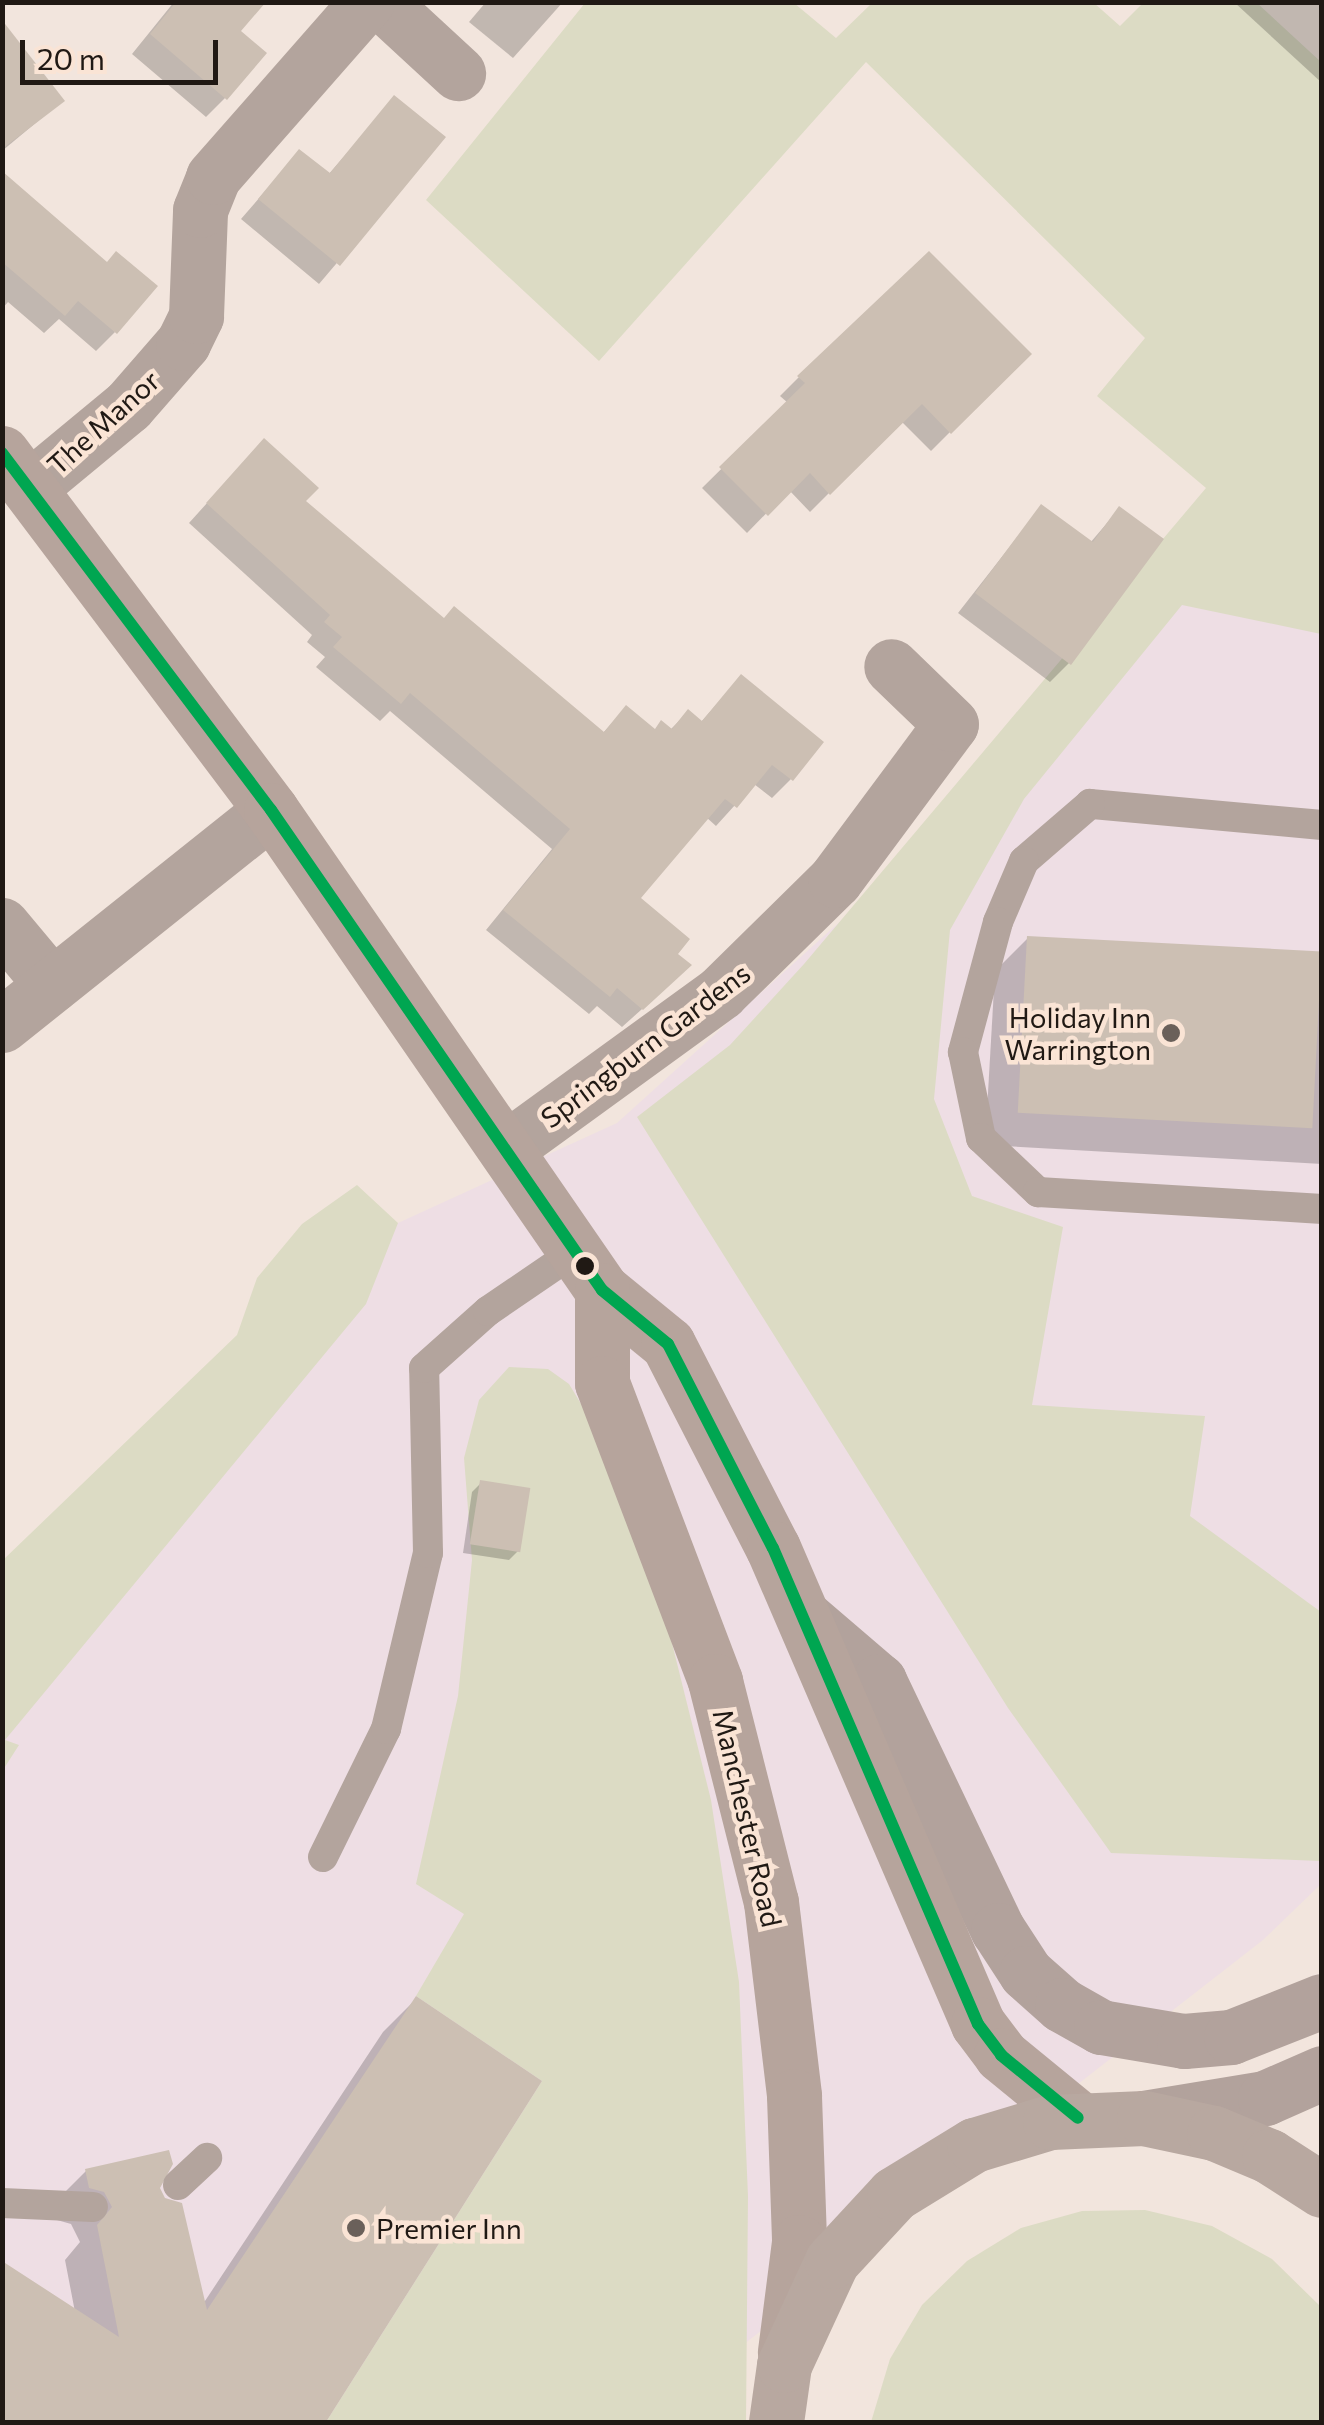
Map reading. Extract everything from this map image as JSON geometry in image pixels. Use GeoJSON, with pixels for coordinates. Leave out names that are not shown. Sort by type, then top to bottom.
{"type":"FeatureCollection","features":[{"type":"Feature","properties":{"kind":"highway"},"geometry":{"type":"LineString","coordinates":[[776,2422],[784,2365],[832,2261],[894,2194],[974,2145],[1078,2118],[1144,2118],[1214,2133],[1269,2156],[1322,2190]]}},
{"type":"Feature","properties":{"kind":"main road"},"geometry":{"type":"LineString","coordinates":[[16,470],[271,810],[508,1147],[589,1270],[668,1344],[742,1479],[978,2024],[1001,2055],[1078,2118]]}},
{"type":"Feature","properties":{"kind":"main road","name":"Manchester Road"},"geometry":{"type":"LineString","coordinates":[[589,1270],[602,1384],[715,1681],[770,1902],[794,2096],[799,2242],[784,2365]]}},
{"type":"Feature","properties":{"kind":"main road"},"geometry":{"type":"LineString","coordinates":[[804,1616],[879,1681],[998,1930],[1026,1973],[1062,2005],[1101,2028],[1184,2041],[1231,2038],[1322,2002]]}},
{"type":"Feature","properties":{"kind":"main road"},"geometry":{"type":"LineString","coordinates":[[1144,2118],[1265,2098],[1322,2073]]}},
{"type":"Feature","properties":{"kind":"street","name":"The Manor"},"geometry":{"type":"LineString","coordinates":[[16,470],[128,406],[183,343],[196,316],[200,210],[213,177],[368,2]]}},
{"type":"Feature","properties":{"kind":"street"},"geometry":{"type":"LineString","coordinates":[[381,2],[458,74]]}},
{"type":"Feature","properties":{"kind":"street","name":"Springburn Gardens"},"geometry":{"type":"LineString","coordinates":[[508,1147],[722,992],[835,880],[951,724],[891,666]]}},
{"type":"Feature","properties":{"kind":"street"},"geometry":{"type":"LineString","coordinates":[[2,1025],[271,810]]}},
{"type":"Feature","properties":{"kind":"street"},"geometry":{"type":"LineString","coordinates":[[2,925],[52,985]]}},
{"type":"Feature","properties":{"kind":"lane"},"geometry":{"type":"LineString","coordinates":[[1322,825],[1090,804],[1024,861],[998,922],[962,1052],[981,1138],[1038,1192],[1322,1209]]}},
{"type":"Feature","properties":{"kind":"lane"},"geometry":{"type":"LineString","coordinates":[[323,1857],[386,1729],[428,1553],[424,1368],[476,1320],[589,1270]]}},
{"type":"Feature","properties":{"kind":"lane"},"geometry":{"type":"LineString","coordinates":[[178,2185],[206,2158]]}},
{"type":"Feature","properties":{"kind":"lane"},"geometry":{"type":"LineString","coordinates":[[2,2203],[93,2207]]}},
{"type":"Feature","properties":{"kind":"shaded area"},"geometry":{"type":"Polygon","coordinates":[[[1207,488],[1321,570],[1321,1884],[1263,1940],[644,2422],[3,2422],[3,1601],[398,1223],[617,1123],[972,802],[1207,488]]]}},
{"type":"Feature","properties":{"kind":"green space"},"geometry":{"type":"Polygon","coordinates":[[[585,3],[794,3],[836,38],[872,3],[1094,3],[1120,26],[1143,3],[1257,3],[1321,62],[1321,634],[1182,605],[1024,799],[950,930],[934,1099],[972,1196],[1063,1227],[1032,1405],[1205,1416],[1190,1516],[1321,1612],[1321,1861],[1111,1853],[1008,1708],[637,1117],[730,1045],[804,964],[1206,488],[1097,396],[1145,338],[866,62],[599,361],[426,200],[585,3]]]}},
{"type":"Feature","properties":{"kind":"green space"},"geometry":{"type":"Polygon","coordinates":[[[357,1185],[398,1223],[366,1304],[5,1740],[19,1745],[3,1770],[3,1560],[237,1335],[257,1278],[302,1224],[357,1185]]]}},
{"type":"Feature","properties":{"kind":"green space"},"geometry":{"type":"Polygon","coordinates":[[[509,1367],[548,1369],[569,1384],[598,1432],[662,1603],[711,1800],[739,1982],[748,2196],[746,2422],[326,2422],[542,2081],[416,1996],[464,1914],[416,1884],[458,1696],[472,1560],[464,1458],[479,1400],[509,1367]]]}},
{"type":"Feature","properties":{"kind":"green space"},"geometry":{"type":"Polygon","coordinates":[[[1145,2210],[1212,2226],[1272,2259],[1321,2307],[1321,2422],[871,2422],[890,2359],[922,2305],[967,2261],[1021,2228],[1082,2211],[1145,2210]]]}},
{"type":"Feature","properties":{"kind":"building"},"geometry":{"type":"Polygon","coordinates":[[[176,2],[266,2],[241,31],[267,53],[227,100],[150,34],[176,2]]]}},
{"type":"Feature","properties":{"kind":"building"},"geometry":{"type":"Polygon","coordinates":[[[2,20],[65,101],[2,149],[2,20]]]}},
{"type":"Feature","properties":{"kind":"building"},"geometry":{"type":"Polygon","coordinates":[[[394,95],[446,137],[340,266],[258,199],[299,149],[330,173],[394,95]]]}},
{"type":"Feature","properties":{"kind":"building"},"geometry":{"type":"Polygon","coordinates":[[[2,171],[107,262],[116,251],[158,286],[117,334],[78,301],[65,316],[2,262],[2,171]]]}},
{"type":"Feature","properties":{"kind":"building"},"geometry":{"type":"Polygon","coordinates":[[[929,251],[1032,354],[951,434],[922,404],[830,495],[810,473],[768,516],[719,467],[805,383],[797,376],[929,251]]]}},
{"type":"Feature","properties":{"kind":"building"},"geometry":{"type":"Polygon","coordinates":[[[264,438],[319,488],[306,501],[444,618],[454,606],[604,732],[626,705],[655,729],[661,720],[672,729],[688,709],[702,721],[741,674],[824,742],[793,781],[772,765],[737,808],[725,799],[641,898],[690,939],[678,954],[692,965],[643,1010],[617,988],[610,997],[503,910],[570,829],[410,693],[401,704],[333,647],[342,637],[324,622],[330,615],[206,503],[264,438]]]}},
{"type":"Feature","properties":{"kind":"building"},"geometry":{"type":"Polygon","coordinates":[[[1041,504],[1093,542],[1119,506],[1164,539],[1071,665],[975,593],[1041,504]]]}},
{"type":"Feature","properties":{"kind":"building","name":"Holiday Inn Warrington"},"geometry":{"type":"Polygon","coordinates":[[[1027,936],[1322,951],[1312,1128],[1018,1113],[1027,936]]]}},
{"type":"Feature","properties":{"kind":"building"},"geometry":{"type":"Polygon","coordinates":[[[480,1480],[530,1488],[520,1552],[470,1544],[480,1480]]]}},
{"type":"Feature","properties":{"kind":"building","name":"Premier Inn"},"geometry":{"type":"Polygon","coordinates":[[[416,1996],[542,2081],[326,2422],[2,2422],[2,2261],[119,2337],[97,2225],[112,2207],[104,2192],[89,2188],[85,2169],[169,2150],[173,2164],[160,2188],[165,2198],[182,2203],[207,2310],[416,1996]]]}},
{"type":"Feature","properties":{"kind":"transit line"},"geometry":{"type":"LineString","coordinates":[[2,453],[271,810],[602,1290],[668,1344],[773,1548],[978,2024],[1001,2055],[1078,2118]]}},
{"type":"Feature","properties":{"kind":"place","name":"Holiday Inn Warrington"},"geometry":{"type":"Point","coordinates":[1171,1033]}},
{"type":"Feature","properties":{"kind":"place","name":"Premier Inn"},"geometry":{"type":"Point","coordinates":[356,2228]}}]}
